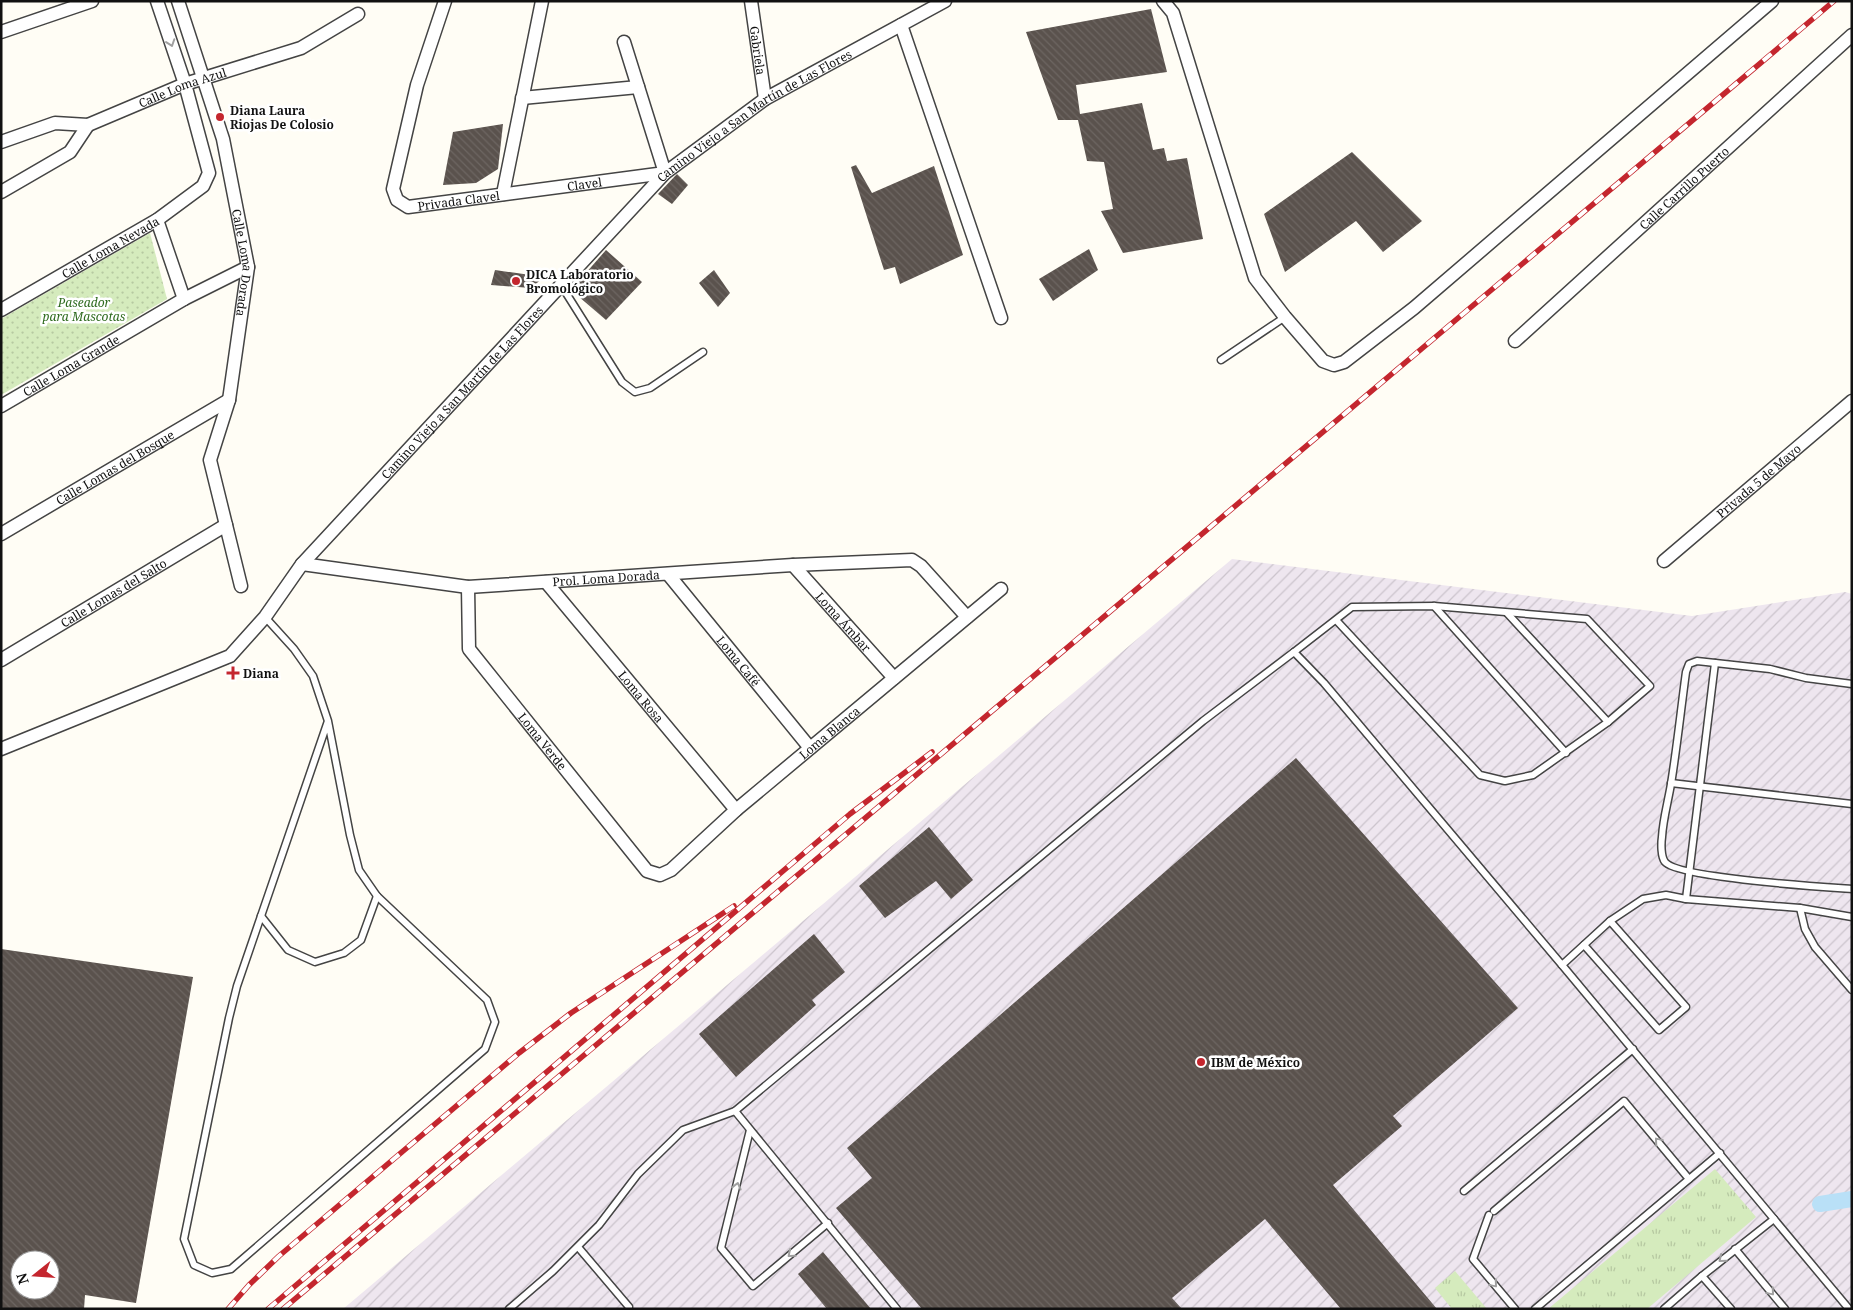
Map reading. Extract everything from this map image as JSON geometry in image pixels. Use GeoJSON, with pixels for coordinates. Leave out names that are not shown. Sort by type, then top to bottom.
{"type":"FeatureCollection","features":[{"type":"Feature","properties":{"kind":"street"},"geometry":{"type":"LineString","coordinates":[[1,32],[92,1]]}},
{"type":"Feature","properties":{"kind":"street"},"geometry":{"type":"LineString","coordinates":[[156,1],[185,84]]}},
{"type":"Feature","properties":{"kind":"street","name":"Calle Loma Dorada"},"geometry":{"type":"LineString","coordinates":[[178,1],[223,139],[248,267],[229,400],[210,460],[241,586]]}},
{"type":"Feature","properties":{"kind":"street","name":"Privada Clavel"},"geometry":{"type":"LineString","coordinates":[[445,1],[416,85],[393,189],[397,200],[408,207],[503,194],[542,1]]}},
{"type":"Feature","properties":{"kind":"street","name":"Gabriela"},"geometry":{"type":"LineString","coordinates":[[751,1],[765,99]]}},
{"type":"Feature","properties":{"kind":"street","name":"Camino Viejo a San Martín de Las Flores"},"geometry":{"type":"LineString","coordinates":[[1,749],[230,656],[265,617],[302,564],[665,173],[765,99],[945,1]]}},
{"type":"Feature","properties":{"kind":"street"},"geometry":{"type":"LineString","coordinates":[[1163,1],[1173,13],[1255,278],[1285,317],[1323,361],[1334,365],[1344,362],[1414,308],[1772,1]]}},
{"type":"Feature","properties":{"kind":"street","name":"Calle Loma Azul"},"geometry":{"type":"LineString","coordinates":[[1,142],[54,123],[88,125],[203,77],[301,48],[358,14]]}},
{"type":"Feature","properties":{"kind":"street"},"geometry":{"type":"LineString","coordinates":[[901,25],[1001,318]]}},
{"type":"Feature","properties":{"kind":"street","name":"Calle Carrillo Puerto"},"geometry":{"type":"LineString","coordinates":[[1515,341],[1852,35]]}},
{"type":"Feature","properties":{"kind":"street"},"geometry":{"type":"LineString","coordinates":[[624,42],[665,173]]}},
{"type":"Feature","properties":{"kind":"street","name":"Calle Loma Nevada"},"geometry":{"type":"LineString","coordinates":[[1,310],[157,220],[204,186],[209,173],[185,84]]}},
{"type":"Feature","properties":{"kind":"street"},"geometry":{"type":"LineString","coordinates":[[522,98],[638,87]]}},
{"type":"Feature","properties":{"kind":"street"},"geometry":{"type":"LineString","coordinates":[[1,192],[70,152],[88,125]]}},
{"type":"Feature","properties":{"kind":"street","name":"Clavel"},"geometry":{"type":"LineString","coordinates":[[503,194],[665,173]]}},
{"type":"Feature","properties":{"kind":"street"},"geometry":{"type":"LineString","coordinates":[[157,220],[184,299]]}},
{"type":"Feature","properties":{"kind":"street","name":"Calle Loma Grande"},"geometry":{"type":"LineString","coordinates":[[1,406],[184,299],[248,267]]}},
{"type":"Feature","properties":{"kind":"street","name":"Calle Lomas del Bosque"},"geometry":{"type":"LineString","coordinates":[[1,534],[229,400]]}},
{"type":"Feature","properties":{"kind":"street","name":"Privada 5 de Mayo"},"geometry":{"type":"LineString","coordinates":[[1664,562],[1852,401]]}},
{"type":"Feature","properties":{"kind":"street","name":"Calle Lomas del Salto"},"geometry":{"type":"LineString","coordinates":[[1,660],[226,525]]}},
{"type":"Feature","properties":{"kind":"street","name":"Prol. Loma Dorada"},"geometry":{"type":"LineString","coordinates":[[302,564],[468,587],[793,565],[912,560],[921,566],[967,617]]}},
{"type":"Feature","properties":{"kind":"street","name":"Loma Ámbar"},"geometry":{"type":"LineString","coordinates":[[793,565],[894,678]]}},
{"type":"Feature","properties":{"kind":"street","name":"Loma Café"},"geometry":{"type":"LineString","coordinates":[[668,574],[810,748]]}},
{"type":"Feature","properties":{"kind":"street","name":"Loma Rosa"},"geometry":{"type":"LineString","coordinates":[[546,582],[736,810]]}},
{"type":"Feature","properties":{"kind":"street","name":"Loma Verde"},"geometry":{"type":"LineString","coordinates":[[468,587],[469,649],[647,871],[660,875]]}},
{"type":"Feature","properties":{"kind":"street","name":"Loma Blanca"},"geometry":{"type":"LineString","coordinates":[[660,875],[671,870],[736,810],[1001,589]]}},
{"type":"Feature","properties":{"kind":"lane"},"geometry":{"type":"LineString","coordinates":[[561,285],[622,382],[635,392],[650,388],[703,352]]}},
{"type":"Feature","properties":{"kind":"lane"},"geometry":{"type":"LineString","coordinates":[[1221,360],[1285,317]]}},
{"type":"Feature","properties":{"kind":"lane"},"geometry":{"type":"LineString","coordinates":[[1434,606],[1566,753]]}},
{"type":"Feature","properties":{"kind":"lane"},"geometry":{"type":"LineString","coordinates":[[509,1309],[578,1247],[599,1225],[638,1174],[683,1130],[735,1111],[1204,721],[1352,607],[1434,606],[1587,619],[1650,686],[1608,722],[1533,775],[1505,781],[1480,775],[1336,620]]}},
{"type":"Feature","properties":{"kind":"lane"},"geometry":{"type":"LineString","coordinates":[[1507,613],[1608,722]]}},
{"type":"Feature","properties":{"kind":"lane"},"geometry":{"type":"LineString","coordinates":[[265,617],[294,649],[313,676],[328,721],[350,836],[359,870],[377,896],[487,1000],[495,1022],[485,1048],[231,1269],[212,1273],[194,1265],[184,1239],[231,1010],[237,986],[328,721]]}},
{"type":"Feature","properties":{"kind":"lane"},"geometry":{"type":"LineString","coordinates":[[1294,652],[1324,683],[1633,1049],[1849,1309]]}},
{"type":"Feature","properties":{"kind":"lane"},"geometry":{"type":"LineString","coordinates":[[1852,684],[1715,663],[1697,661],[1689,664],[1662,837],[1662,852],[1665,862],[1672,867],[1689,872],[1778,883],[1852,889]]}},
{"type":"Feature","properties":{"kind":"lane"},"geometry":{"type":"LineString","coordinates":[[1686,899],[1715,663]]}},
{"type":"Feature","properties":{"kind":"lane"},"geometry":{"type":"LineString","coordinates":[[1671,783],[1852,804]]}},
{"type":"Feature","properties":{"kind":"lane"},"geometry":{"type":"LineString","coordinates":[[1562,965],[1610,920],[1643,900],[1666,894],[1686,899],[1800,908],[1852,916]]}},
{"type":"Feature","properties":{"kind":"lane"},"geometry":{"type":"LineString","coordinates":[[261,916],[288,950],[315,962],[344,954],[362,940],[377,896]]}},
{"type":"Feature","properties":{"kind":"lane"},"geometry":{"type":"LineString","coordinates":[[1800,908],[1805,929],[1815,948],[1852,990]]}},
{"type":"Feature","properties":{"kind":"lane"},"geometry":{"type":"LineString","coordinates":[[1584,945],[1659,1030],[1686,1007],[1610,920]]}},
{"type":"Feature","properties":{"kind":"lane"},"geometry":{"type":"LineString","coordinates":[[1464,1192],[1633,1049]]}},
{"type":"Feature","properties":{"kind":"lane"},"geometry":{"type":"LineString","coordinates":[[1515,1309],[1474,1259],[1492,1213],[1624,1101],[1689,1179]]}},
{"type":"Feature","properties":{"kind":"lane"},"geometry":{"type":"LineString","coordinates":[[735,1111],[897,1309]]}},
{"type":"Feature","properties":{"kind":"lane"},"geometry":{"type":"LineString","coordinates":[[750,1130],[722,1248],[753,1286],[828,1223]]}},
{"type":"Feature","properties":{"kind":"lane"},"geometry":{"type":"LineString","coordinates":[[1535,1309],[1720,1153]]}},
{"type":"Feature","properties":{"kind":"lane"},"geometry":{"type":"LineString","coordinates":[[1668,1307],[1735,1248],[1774,1219]]}},
{"type":"Feature","properties":{"kind":"lane"},"geometry":{"type":"LineString","coordinates":[[578,1247],[629,1307]]}},
{"type":"Feature","properties":{"kind":"lane"},"geometry":{"type":"LineString","coordinates":[[1735,1248],[1785,1309]]}},
{"type":"Feature","properties":{"kind":"lane"},"geometry":{"type":"LineString","coordinates":[[1702,1276],[1731,1309]]}},
{"type":"Feature","properties":{"kind":"shaded area"},"geometry":{"type":"Polygon","coordinates":[[[1232,559],[1692,616],[1845,592],[1852,594],[1852,1309],[343,1309],[1232,559]]]}},
{"type":"Feature","properties":{"kind":"green space","name":"Paseador para Mascotas"},"geometry":{"type":"Polygon","coordinates":[[[150,233],[167,299],[1,395],[1,319],[150,233]]]}},
{"type":"Feature","properties":{"kind":"green space"},"geometry":{"type":"Polygon","coordinates":[[[1715,1169],[1756,1217],[1647,1309],[1548,1309],[1715,1169]]]}},
{"type":"Feature","properties":{"kind":"green space"},"geometry":{"type":"Polygon","coordinates":[[[1455,1271],[1487,1309],[1452,1309],[1435,1288],[1455,1271]]]}},
{"type":"Feature","properties":{"kind":"building"},"geometry":{"type":"Polygon","coordinates":[[[1151,9],[1167,72],[1076,85],[1080,114],[1142,103],[1153,150],[1164,148],[1167,161],[1187,158],[1203,239],[1123,253],[1101,211],[1113,209],[1104,162],[1087,161],[1078,120],[1058,120],[1026,32],[1151,9]]]}},
{"type":"Feature","properties":{"kind":"building"},"geometry":{"type":"Polygon","coordinates":[[[503,124],[498,169],[476,183],[443,185],[453,132],[503,124]]]}},
{"type":"Feature","properties":{"kind":"building"},"geometry":{"type":"Polygon","coordinates":[[[1352,152],[1422,221],[1383,252],[1356,221],[1285,272],[1264,214],[1352,152]]]}},
{"type":"Feature","properties":{"kind":"building"},"geometry":{"type":"Polygon","coordinates":[[[856,165],[872,193],[934,166],[963,255],[900,284],[895,267],[884,270],[851,167],[856,165]]]}},
{"type":"Feature","properties":{"kind":"building"},"geometry":{"type":"Polygon","coordinates":[[[677,174],[688,185],[672,204],[658,194],[677,174]]]}},
{"type":"Feature","properties":{"kind":"building"},"geometry":{"type":"Polygon","coordinates":[[[1089,249],[1098,270],[1053,301],[1039,279],[1089,249]]]}},
{"type":"Feature","properties":{"kind":"building"},"geometry":{"type":"Polygon","coordinates":[[[606,250],[642,282],[606,320],[571,290],[606,250]]]}},
{"type":"Feature","properties":{"kind":"building","name":"DICA Laboratorio Bromológico"},"geometry":{"type":"Polygon","coordinates":[[[495,270],[544,277],[531,288],[491,285],[495,270]]]}},
{"type":"Feature","properties":{"kind":"building"},"geometry":{"type":"Polygon","coordinates":[[[714,270],[730,293],[718,307],[699,283],[714,270]]]}},
{"type":"Feature","properties":{"kind":"building","name":"IBM de México"},"geometry":{"type":"Polygon","coordinates":[[[1296,758],[1518,1008],[1393,1116],[1402,1126],[1333,1185],[1437,1309],[1341,1309],[1265,1219],[1172,1298],[1182,1309],[922,1309],[836,1208],[872,1178],[847,1148],[1296,758]]]}},
{"type":"Feature","properties":{"kind":"building"},"geometry":{"type":"Polygon","coordinates":[[[929,827],[973,880],[951,899],[936,881],[885,918],[859,886],[929,827]]]}},
{"type":"Feature","properties":{"kind":"building"},"geometry":{"type":"Polygon","coordinates":[[[814,934],[845,972],[812,1000],[816,1005],[736,1077],[699,1034],[814,934]]]}},
{"type":"Feature","properties":{"kind":"building"},"geometry":{"type":"Polygon","coordinates":[[[1,949],[193,977],[136,1303],[85,1295],[84,1309],[1,1309],[1,949]]]}},
{"type":"Feature","properties":{"kind":"building"},"geometry":{"type":"Polygon","coordinates":[[[823,1252],[871,1309],[827,1309],[798,1274],[823,1252]]]}},
{"type":"Feature","properties":{"kind":"waterway"},"geometry":{"type":"LineString","coordinates":[[1820,1204],[1852,1199]]}},
{"type":"Feature","properties":{"kind":"railway"},"geometry":{"type":"LineString","coordinates":[[283,1309],[1834,1]]}},
{"type":"Feature","properties":{"kind":"railway"},"geometry":{"type":"LineString","coordinates":[[268,1309],[850,814],[932,752]]}},
{"type":"Feature","properties":{"kind":"railway"},"geometry":{"type":"LineString","coordinates":[[228,1309],[249,1285],[279,1256],[519,1053],[571,1013],[734,906]]}},
{"type":"Feature","properties":{"kind":"place","name":"Diana Laura Riojas De Colosio"},"geometry":{"type":"Point","coordinates":[220,117]}},
{"type":"Feature","properties":{"kind":"place","name":"DICA Laboratorio Bromológico"},"geometry":{"type":"Point","coordinates":[516,281]}},
{"type":"Feature","properties":{"kind":"place","name":"Diana"},"geometry":{"type":"Point","coordinates":[233,673]}},
{"type":"Feature","properties":{"kind":"place","name":"IBM de México"},"geometry":{"type":"Point","coordinates":[1201,1062]}}]}
